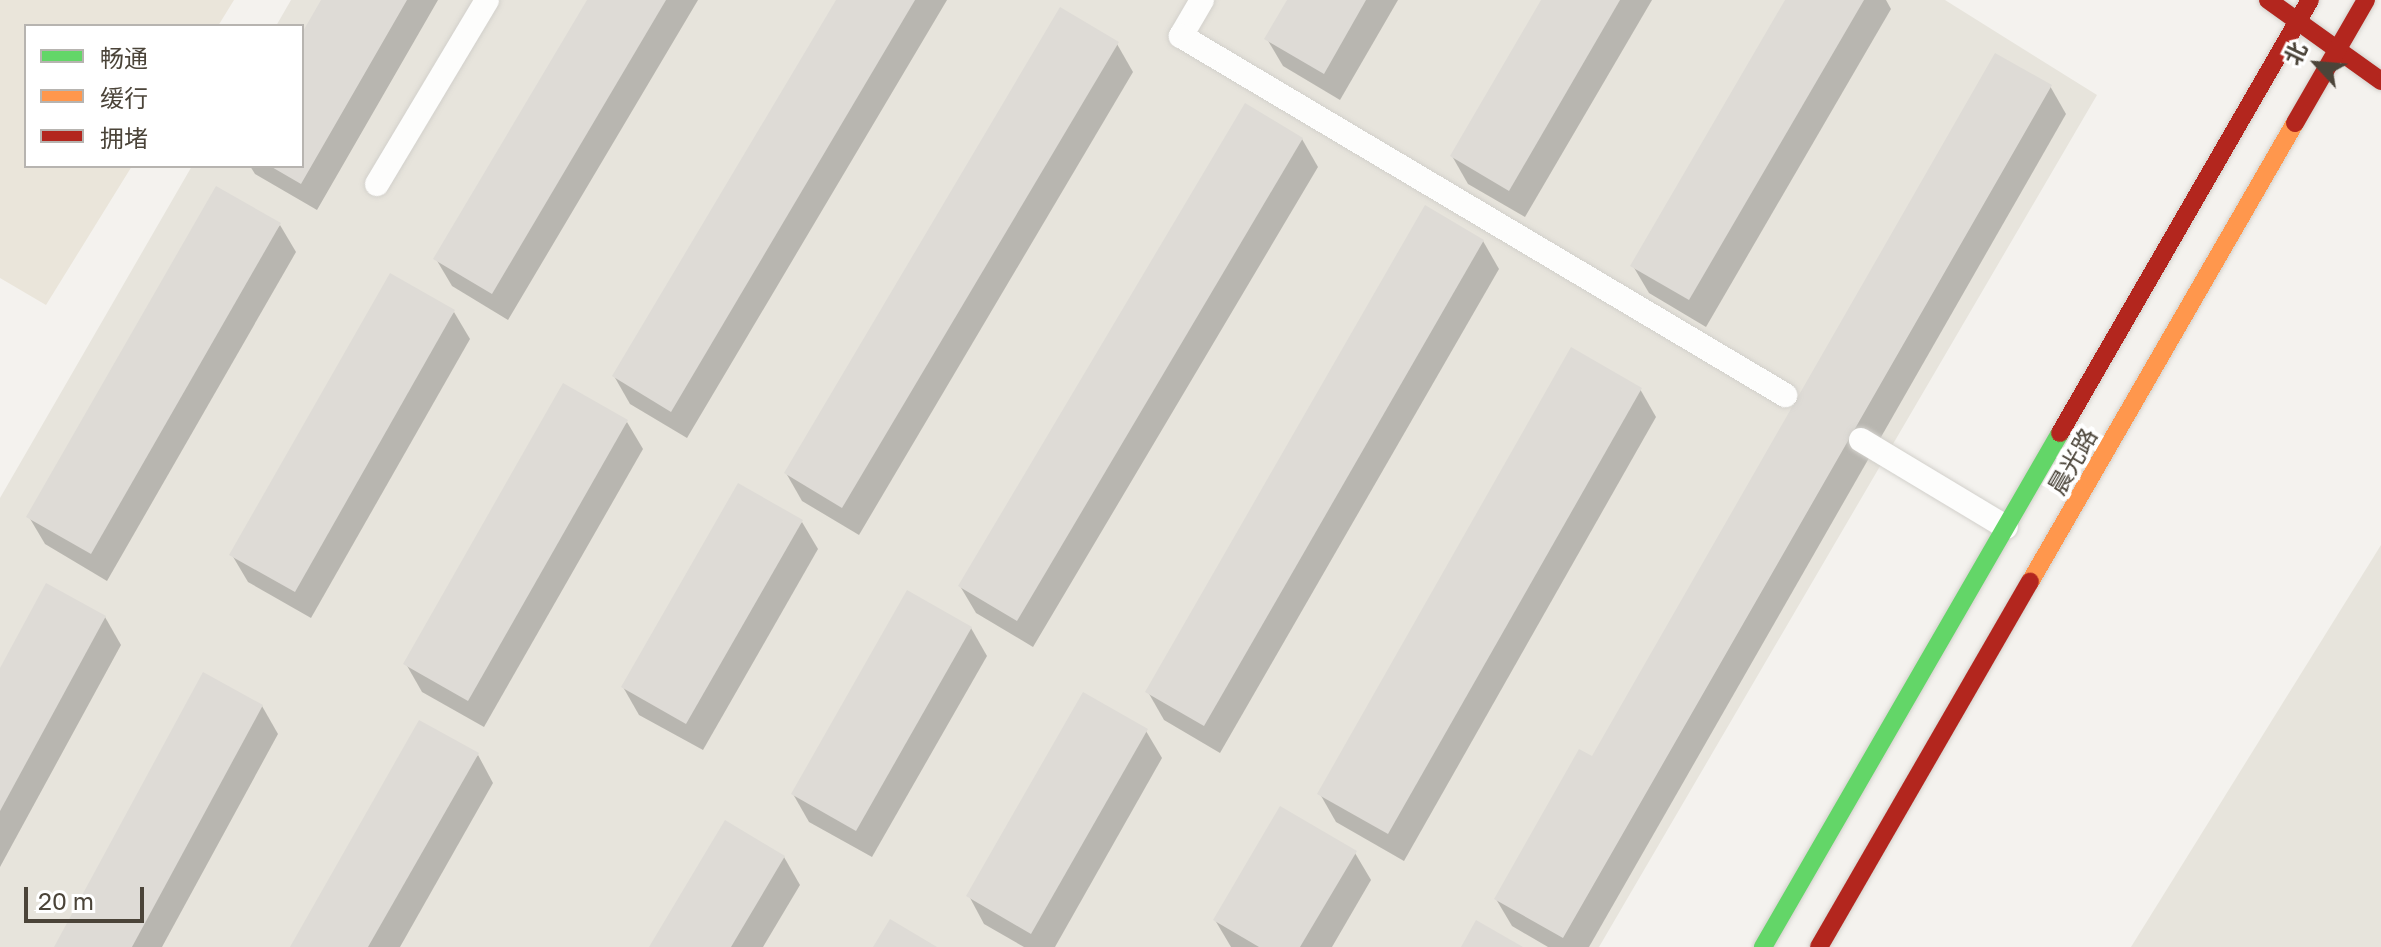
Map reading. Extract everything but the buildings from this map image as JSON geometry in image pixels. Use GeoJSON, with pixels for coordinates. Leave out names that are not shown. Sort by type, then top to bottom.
{"type":"FeatureCollection","features":[{"type":"Feature","properties":{"kind":"main road"},"geometry":{"type":"LineString","coordinates":[[2268,0],[2381,81]]}},
{"type":"Feature","properties":{"kind":"main road","name":"晨光路"},"geometry":{"type":"LineString","coordinates":[[1763,947],[2310,0]]}},
{"type":"Feature","properties":{"kind":"main road","name":"晨光路"},"geometry":{"type":"LineString","coordinates":[[1819,947],[2366,0]]}},
{"type":"Feature","properties":{"kind":"lane"},"geometry":{"type":"LineString","coordinates":[[377,184],[487,0]]}},
{"type":"Feature","properties":{"kind":"lane"},"geometry":{"type":"LineString","coordinates":[[1202,0],[1181,36],[1785,395]]}},
{"type":"Feature","properties":{"kind":"lane"},"geometry":{"type":"LineString","coordinates":[[1861,440],[2006,527]]}},
{"type":"Feature","properties":{"kind":"shaded area"},"geometry":{"type":"Polygon","coordinates":[[[0,0],[234,0],[219,24],[24,24],[24,168],[131,168],[46,305],[0,278],[0,0]]]}},
{"type":"Feature","properties":{"kind":"shaded area"},"geometry":{"type":"Polygon","coordinates":[[[291,0],[1945,0],[2097,95],[1599,947],[0,947],[0,498],[191,168],[304,168],[304,24],[277,24],[291,0]]]}},
{"type":"Feature","properties":{"kind":"shaded area"},"geometry":{"type":"Polygon","coordinates":[[[2381,545],[2381,947],[2131,947],[2381,545]]]}},
{"type":"Feature","properties":{"kind":"traffic: fast"},"geometry":{"type":"LineString","coordinates":[[1763,947],[2060,433]]}},
{"type":"Feature","properties":{"kind":"traffic: slow"},"geometry":{"type":"LineString","coordinates":[[2030,582],[2295,123]]}},
{"type":"Feature","properties":{"kind":"traffic: jam"},"geometry":{"type":"LineString","coordinates":[[2268,0],[2381,81]]}},
{"type":"Feature","properties":{"kind":"traffic: jam"},"geometry":{"type":"LineString","coordinates":[[2060,433],[2310,0]]}},
{"type":"Feature","properties":{"kind":"traffic: jam"},"geometry":{"type":"LineString","coordinates":[[2295,123],[2366,0]]}},
{"type":"Feature","properties":{"kind":"traffic: jam"},"geometry":{"type":"LineString","coordinates":[[1819,947],[2030,582]]}}]}
